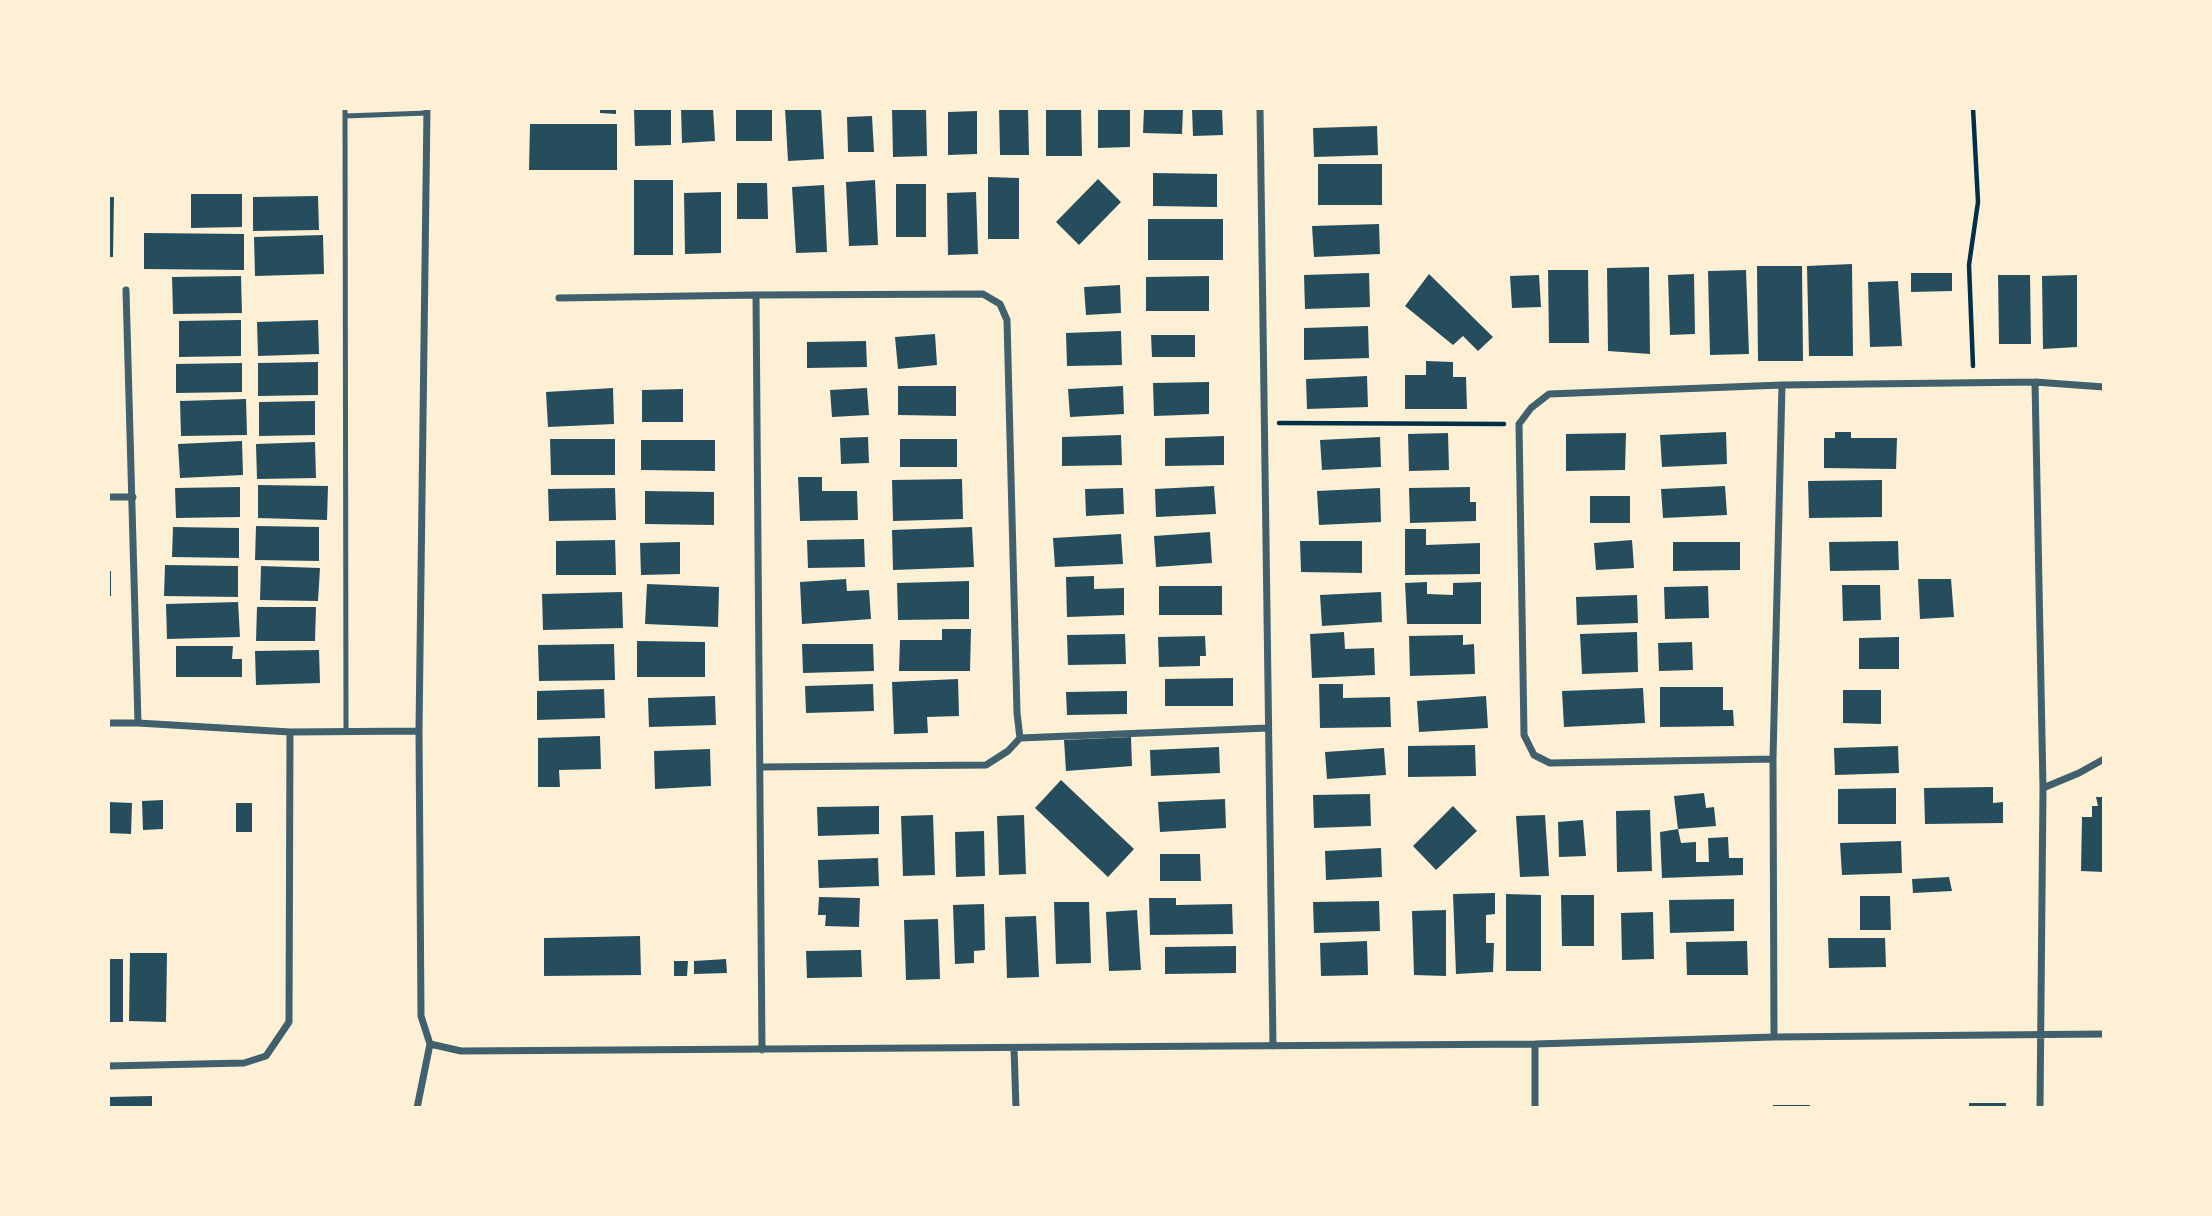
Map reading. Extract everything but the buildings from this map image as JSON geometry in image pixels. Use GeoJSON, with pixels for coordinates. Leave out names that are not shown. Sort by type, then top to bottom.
{"type":"FeatureCollection","features":[{"type":"Feature","properties":{"kind":"street"},"geometry":{"type":"LineString","coordinates":[[1260,108],[1273,1046]]}},
{"type":"Feature","properties":{"kind":"street"},"geometry":{"type":"LineString","coordinates":[[417,1108],[429,1044],[421,1016],[419,731],[427,111]]}},
{"type":"Feature","properties":{"kind":"street"},"geometry":{"type":"LineString","coordinates":[[126,290],[138,723]]}},
{"type":"Feature","properties":{"kind":"street"},"geometry":{"type":"LineString","coordinates":[[559,298],[983,293],[1000,304],[1007,320],[1017,713],[1020,738]]}},
{"type":"Feature","properties":{"kind":"street"},"geometry":{"type":"LineString","coordinates":[[756,295],[762,1050]]}},
{"type":"Feature","properties":{"kind":"street"},"geometry":{"type":"LineString","coordinates":[[2035,382],[2043,788],[2040,1108]]}},
{"type":"Feature","properties":{"kind":"street"},"geometry":{"type":"LineString","coordinates":[[1773,759],[1550,763],[1534,755],[1524,735],[1519,425],[1531,408],[1549,394],[1782,385],[2035,382],[2104,387]]}},
{"type":"Feature","properties":{"kind":"street"},"geometry":{"type":"LineString","coordinates":[[1774,1037],[1773,759],[1782,385]]}},
{"type":"Feature","properties":{"kind":"street"},"geometry":{"type":"LineString","coordinates":[[108,497],[133,497]]}},
{"type":"Feature","properties":{"kind":"street"},"geometry":{"type":"LineString","coordinates":[[108,723],[290,732],[419,731]]}},
{"type":"Feature","properties":{"kind":"street"},"geometry":{"type":"LineString","coordinates":[[761,767],[986,765],[1008,751],[1020,738],[1268,728]]}},
{"type":"Feature","properties":{"kind":"street"},"geometry":{"type":"LineString","coordinates":[[108,1066],[244,1063],[266,1056],[289,1022],[290,732]]}},
{"type":"Feature","properties":{"kind":"street"},"geometry":{"type":"LineString","coordinates":[[2043,788],[2104,759]]}},
{"type":"Feature","properties":{"kind":"street"},"geometry":{"type":"LineString","coordinates":[[429,1044],[461,1051],[762,1050],[1535,1044],[1774,1037],[2104,1034]]}},
{"type":"Feature","properties":{"kind":"street"},"geometry":{"type":"LineString","coordinates":[[1535,1044],[1535,1108]]}},
{"type":"Feature","properties":{"kind":"street"},"geometry":{"type":"LineString","coordinates":[[1014,1048],[1016,1108]]}},
{"type":"Feature","properties":{"kind":"lane"},"geometry":{"type":"LineString","coordinates":[[345,108],[346,731]]}},
{"type":"Feature","properties":{"kind":"lane"},"geometry":{"type":"LineString","coordinates":[[345,116],[427,111]]}},
{"type":"Feature","properties":{"kind":"path"},"geometry":{"type":"LineString","coordinates":[[1973,108],[1978,202],[1969,265],[1974,384]]}},
{"type":"Feature","properties":{"kind":"path"},"geometry":{"type":"LineString","coordinates":[[1264,423],[1519,425]]}}]}
